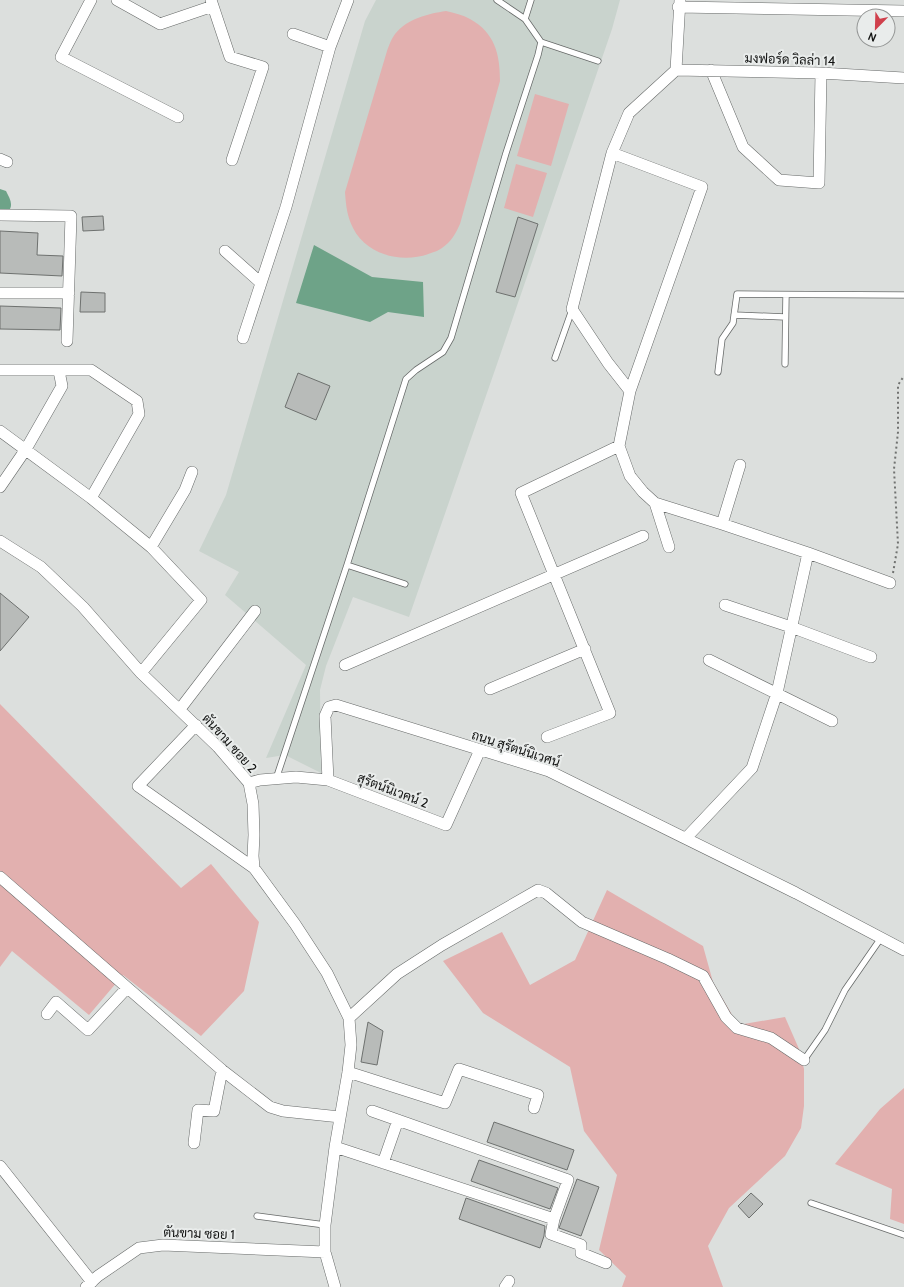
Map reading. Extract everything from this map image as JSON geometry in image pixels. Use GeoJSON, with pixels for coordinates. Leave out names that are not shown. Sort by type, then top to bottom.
{"type":"FeatureCollection","features":[{"type":"Feature","properties":{"kind":"street"},"geometry":{"type":"LineString","coordinates":[[91,0],[61,56],[178,117]]}},
{"type":"Feature","properties":{"kind":"street"},"geometry":{"type":"LineString","coordinates":[[117,0],[160,24],[212,3],[230,57],[263,67],[232,160]]}},
{"type":"Feature","properties":{"kind":"street"},"geometry":{"type":"LineString","coordinates":[[244,338],[286,206],[330,47],[348,0]]}},
{"type":"Feature","properties":{"kind":"street"},"geometry":{"type":"LineString","coordinates":[[630,391],[608,363],[572,310],[612,153],[629,113],[676,70],[679,4],[904,11]]}},
{"type":"Feature","properties":{"kind":"street"},"geometry":{"type":"LineString","coordinates":[[293,34],[330,47]]}},
{"type":"Feature","properties":{"kind":"street","name":"มงฟอร์ด วิลล่า 14"},"geometry":{"type":"LineString","coordinates":[[676,70],[822,73],[904,78]]}},
{"type":"Feature","properties":{"kind":"street"},"geometry":{"type":"LineString","coordinates":[[710,70],[743,147],[779,180],[819,183],[822,73]]}},
{"type":"Feature","properties":{"kind":"street"},"geometry":{"type":"LineString","coordinates":[[612,153],[702,187],[630,391],[619,446],[630,476],[643,492],[655,503],[808,553],[890,583]]}},
{"type":"Feature","properties":{"kind":"street"},"geometry":{"type":"LineString","coordinates":[[0,215],[71,216],[67,341]]}},
{"type":"Feature","properties":{"kind":"street"},"geometry":{"type":"LineString","coordinates":[[225,251],[261,282]]}},
{"type":"Feature","properties":{"kind":"street"},"geometry":{"type":"LineString","coordinates":[[0,293],[69,293]]}},
{"type":"Feature","properties":{"kind":"street"},"geometry":{"type":"LineString","coordinates":[[0,370],[91,370],[136,402],[139,414],[91,498]]}},
{"type":"Feature","properties":{"kind":"street"},"geometry":{"type":"LineString","coordinates":[[0,487],[26,449],[62,386],[59,371]]}},
{"type":"Feature","properties":{"kind":"street"},"geometry":{"type":"LineString","coordinates":[[0,431],[91,498],[151,547],[201,600],[141,673]]}},
{"type":"Feature","properties":{"kind":"street"},"geometry":{"type":"LineString","coordinates":[[547,737],[610,713],[521,493],[619,446]]}},
{"type":"Feature","properties":{"kind":"street"},"geometry":{"type":"LineString","coordinates":[[722,524],[740,465]]}},
{"type":"Feature","properties":{"kind":"street"},"geometry":{"type":"LineString","coordinates":[[151,547],[186,490],[192,472]]}},
{"type":"Feature","properties":{"kind":"street"},"geometry":{"type":"LineString","coordinates":[[655,503],[669,547]]}},
{"type":"Feature","properties":{"kind":"street"},"geometry":{"type":"LineString","coordinates":[[345,665],[643,536]]}},
{"type":"Feature","properties":{"kind":"street","name":"ตันขาม ซอย 2"},"geometry":{"type":"LineString","coordinates":[[0,541],[41,567],[83,607],[141,673],[218,747],[249,783],[253,804],[254,868]]}},
{"type":"Feature","properties":{"kind":"street"},"geometry":{"type":"LineString","coordinates":[[686,838],[752,768],[777,693],[808,553]]}},
{"type":"Feature","properties":{"kind":"street"},"geometry":{"type":"LineString","coordinates":[[725,605],[791,627],[870,657]]}},
{"type":"Feature","properties":{"kind":"street"},"geometry":{"type":"LineString","coordinates":[[180,709],[255,610]]}},
{"type":"Feature","properties":{"kind":"street"},"geometry":{"type":"LineString","coordinates":[[490,689],[585,649]]}},
{"type":"Feature","properties":{"kind":"street"},"geometry":{"type":"LineString","coordinates":[[709,660],[832,721]]}},
{"type":"Feature","properties":{"kind":"street","name":"ถนน สุรัตน์นิเวศน์"},"geometry":{"type":"LineString","coordinates":[[328,780],[325,716],[329,708],[336,705],[549,771],[796,893],[904,950]]}},
{"type":"Feature","properties":{"kind":"street"},"geometry":{"type":"LineString","coordinates":[[196,725],[138,786],[254,868],[295,924],[327,973],[349,1018],[351,1045],[348,1072],[335,1147],[326,1225],[325,1252],[334,1287]]}},
{"type":"Feature","properties":{"kind":"street","name":"สุรัตน์นิเวคน์ 2"},"geometry":{"type":"LineString","coordinates":[[249,783],[260,780],[296,777],[328,780],[446,825],[480,750]]}},
{"type":"Feature","properties":{"kind":"street"},"geometry":{"type":"LineString","coordinates":[[0,877],[222,1070],[270,1107],[283,1112],[340,1117]]}},
{"type":"Feature","properties":{"kind":"street"},"geometry":{"type":"LineString","coordinates":[[349,1018],[397,974],[442,945],[538,890],[546,893],[582,922],[668,959],[703,976],[726,1017],[737,1028],[771,1038],[804,1060]]}},
{"type":"Feature","properties":{"kind":"street"},"geometry":{"type":"LineString","coordinates":[[47,1014],[56,1002],[88,1030],[127,988]]}},
{"type":"Feature","properties":{"kind":"street"},"geometry":{"type":"LineString","coordinates":[[348,1072],[445,1103],[459,1069],[538,1095],[534,1108]]}},
{"type":"Feature","properties":{"kind":"street"},"geometry":{"type":"LineString","coordinates":[[194,1143],[198,1110],[214,1111],[222,1070]]}},
{"type":"Feature","properties":{"kind":"street"},"geometry":{"type":"LineString","coordinates":[[372,1111],[568,1180],[550,1234],[581,1245],[581,1253],[606,1263]]}},
{"type":"Feature","properties":{"kind":"street"},"geometry":{"type":"LineString","coordinates":[[383,1163],[398,1120]]}},
{"type":"Feature","properties":{"kind":"street"},"geometry":{"type":"LineString","coordinates":[[335,1147],[554,1219]]}},
{"type":"Feature","properties":{"kind":"street"},"geometry":{"type":"LineString","coordinates":[[0,1166],[89,1284]]}},
{"type":"Feature","properties":{"kind":"street","name":"ตันขาม ซอย 1"},"geometry":{"type":"LineString","coordinates":[[89,1284],[140,1248],[163,1245],[325,1252]]}},
{"type":"Feature","properties":{"kind":"lane"},"geometry":{"type":"LineString","coordinates":[[497,0],[525,19],[540,42],[598,61]]}},
{"type":"Feature","properties":{"kind":"lane"},"geometry":{"type":"LineString","coordinates":[[525,19],[531,0]]}},
{"type":"Feature","properties":{"kind":"lane"},"geometry":{"type":"LineString","coordinates":[[276,779],[347,565],[406,379],[416,370],[442,352],[451,338],[506,153],[538,55],[540,42]]}},
{"type":"Feature","properties":{"kind":"lane"},"geometry":{"type":"LineString","coordinates":[[718,372],[722,339],[733,323],[737,294],[904,295]]}},
{"type":"Feature","properties":{"kind":"lane"},"geometry":{"type":"LineString","coordinates":[[785,364],[786,295]]}},
{"type":"Feature","properties":{"kind":"lane"},"geometry":{"type":"LineString","coordinates":[[555,358],[572,310]]}},
{"type":"Feature","properties":{"kind":"lane"},"geometry":{"type":"LineString","coordinates":[[734,315],[785,317]]}},
{"type":"Feature","properties":{"kind":"lane"},"geometry":{"type":"LineString","coordinates":[[347,565],[406,584]]}},
{"type":"Feature","properties":{"kind":"lane"},"geometry":{"type":"LineString","coordinates":[[804,1060],[825,1030],[845,990],[881,938]]}},
{"type":"Feature","properties":{"kind":"lane"},"geometry":{"type":"LineString","coordinates":[[811,1203],[904,1235]]}},
{"type":"Feature","properties":{"kind":"lane"},"geometry":{"type":"LineString","coordinates":[[257,1216],[326,1225]]}},
{"type":"Feature","properties":{"kind":"path"},"geometry":{"type":"LineString","coordinates":[[890,583],[898,544],[894,469],[898,432],[898,386],[904,376]]}},
{"type":"Feature","properties":{"kind":"shaded area"},"geometry":{"type":"Polygon","coordinates":[[[376,0],[620,0],[612,29],[409,617],[353,597],[326,666],[320,690],[321,773],[285,755],[266,758],[306,665],[225,595],[239,572],[199,551],[226,495],[365,21],[376,0]]]}},
{"type":"Feature","properties":{"kind":"shaded area"},"geometry":{"type":"Polygon","coordinates":[[[446,11],[467,18],[485,31],[497,53],[500,81],[457,231],[448,243],[441,249],[434,252],[409,258],[387,255],[367,245],[359,238],[349,219],[345,192],[387,51],[395,34],[412,20],[425,15],[446,11]]]}},
{"type":"Feature","properties":{"kind":"shaded area"},"geometry":{"type":"Polygon","coordinates":[[[535,94],[569,104],[551,166],[517,156],[535,94]]]}},
{"type":"Feature","properties":{"kind":"shaded area"},"geometry":{"type":"Polygon","coordinates":[[[516,164],[547,173],[533,217],[504,208],[516,164]]]}},
{"type":"Feature","properties":{"kind":"shaded area"},"geometry":{"type":"Polygon","coordinates":[[[0,189],[6,191],[11,202],[10,209],[0,209],[0,189]]]}},
{"type":"Feature","properties":{"kind":"shaded area"},"geometry":{"type":"Polygon","coordinates":[[[314,245],[372,277],[423,282],[424,317],[388,312],[370,322],[296,303],[314,245]]]}},
{"type":"Feature","properties":{"kind":"shaded area"},"geometry":{"type":"Polygon","coordinates":[[[0,704],[181,888],[211,864],[259,922],[244,991],[201,1036],[123,975],[89,1015],[12,951],[0,967],[0,704]]]}},
{"type":"Feature","properties":{"kind":"shaded area"},"geometry":{"type":"Polygon","coordinates":[[[607,890],[703,946],[713,982],[738,1025],[785,1017],[799,1049],[804,1069],[804,1106],[801,1128],[785,1156],[729,1208],[708,1246],[723,1287],[622,1287],[626,1276],[599,1250],[617,1175],[584,1131],[570,1067],[483,1013],[443,961],[502,932],[530,985],[575,960],[607,890]]]}},
{"type":"Feature","properties":{"kind":"shaded area"},"geometry":{"type":"Polygon","coordinates":[[[904,1088],[904,1224],[890,1219],[892,1189],[835,1164],[880,1109],[904,1088]]]}},
{"type":"Feature","properties":{"kind":"building"},"geometry":{"type":"Polygon","coordinates":[[[103,216],[104,230],[83,231],[82,217],[103,216]]]}},
{"type":"Feature","properties":{"kind":"building"},"geometry":{"type":"Polygon","coordinates":[[[518,217],[538,224],[515,297],[496,292],[518,217]]]}},
{"type":"Feature","properties":{"kind":"building"},"geometry":{"type":"Polygon","coordinates":[[[0,231],[38,233],[37,255],[63,256],[62,276],[0,273],[0,231]]]}},
{"type":"Feature","properties":{"kind":"building"},"geometry":{"type":"Polygon","coordinates":[[[81,292],[105,293],[105,312],[80,312],[81,292]]]}},
{"type":"Feature","properties":{"kind":"building"},"geometry":{"type":"Polygon","coordinates":[[[0,306],[61,308],[60,330],[0,329],[0,306]]]}},
{"type":"Feature","properties":{"kind":"building"},"geometry":{"type":"Polygon","coordinates":[[[298,373],[330,386],[316,420],[285,407],[298,373]]]}},
{"type":"Feature","properties":{"kind":"building"},"geometry":{"type":"Polygon","coordinates":[[[0,593],[29,617],[0,651],[0,593]]]}},
{"type":"Feature","properties":{"kind":"building"},"geometry":{"type":"Polygon","coordinates":[[[368,1022],[383,1031],[377,1065],[361,1062],[368,1022]]]}},
{"type":"Feature","properties":{"kind":"building"},"geometry":{"type":"Polygon","coordinates":[[[494,1122],[574,1150],[567,1170],[487,1142],[494,1122]]]}},
{"type":"Feature","properties":{"kind":"building"},"geometry":{"type":"Polygon","coordinates":[[[479,1160],[558,1188],[550,1209],[471,1181],[479,1160]]]}},
{"type":"Feature","properties":{"kind":"building"},"geometry":{"type":"Polygon","coordinates":[[[577,1179],[599,1187],[581,1236],[559,1228],[577,1179]]]}},
{"type":"Feature","properties":{"kind":"building"},"geometry":{"type":"Polygon","coordinates":[[[751,1193],[763,1204],[749,1218],[738,1206],[751,1193]]]}},
{"type":"Feature","properties":{"kind":"building"},"geometry":{"type":"Polygon","coordinates":[[[466,1198],[545,1226],[544,1236],[540,1248],[459,1219],[466,1198]]]}}]}
